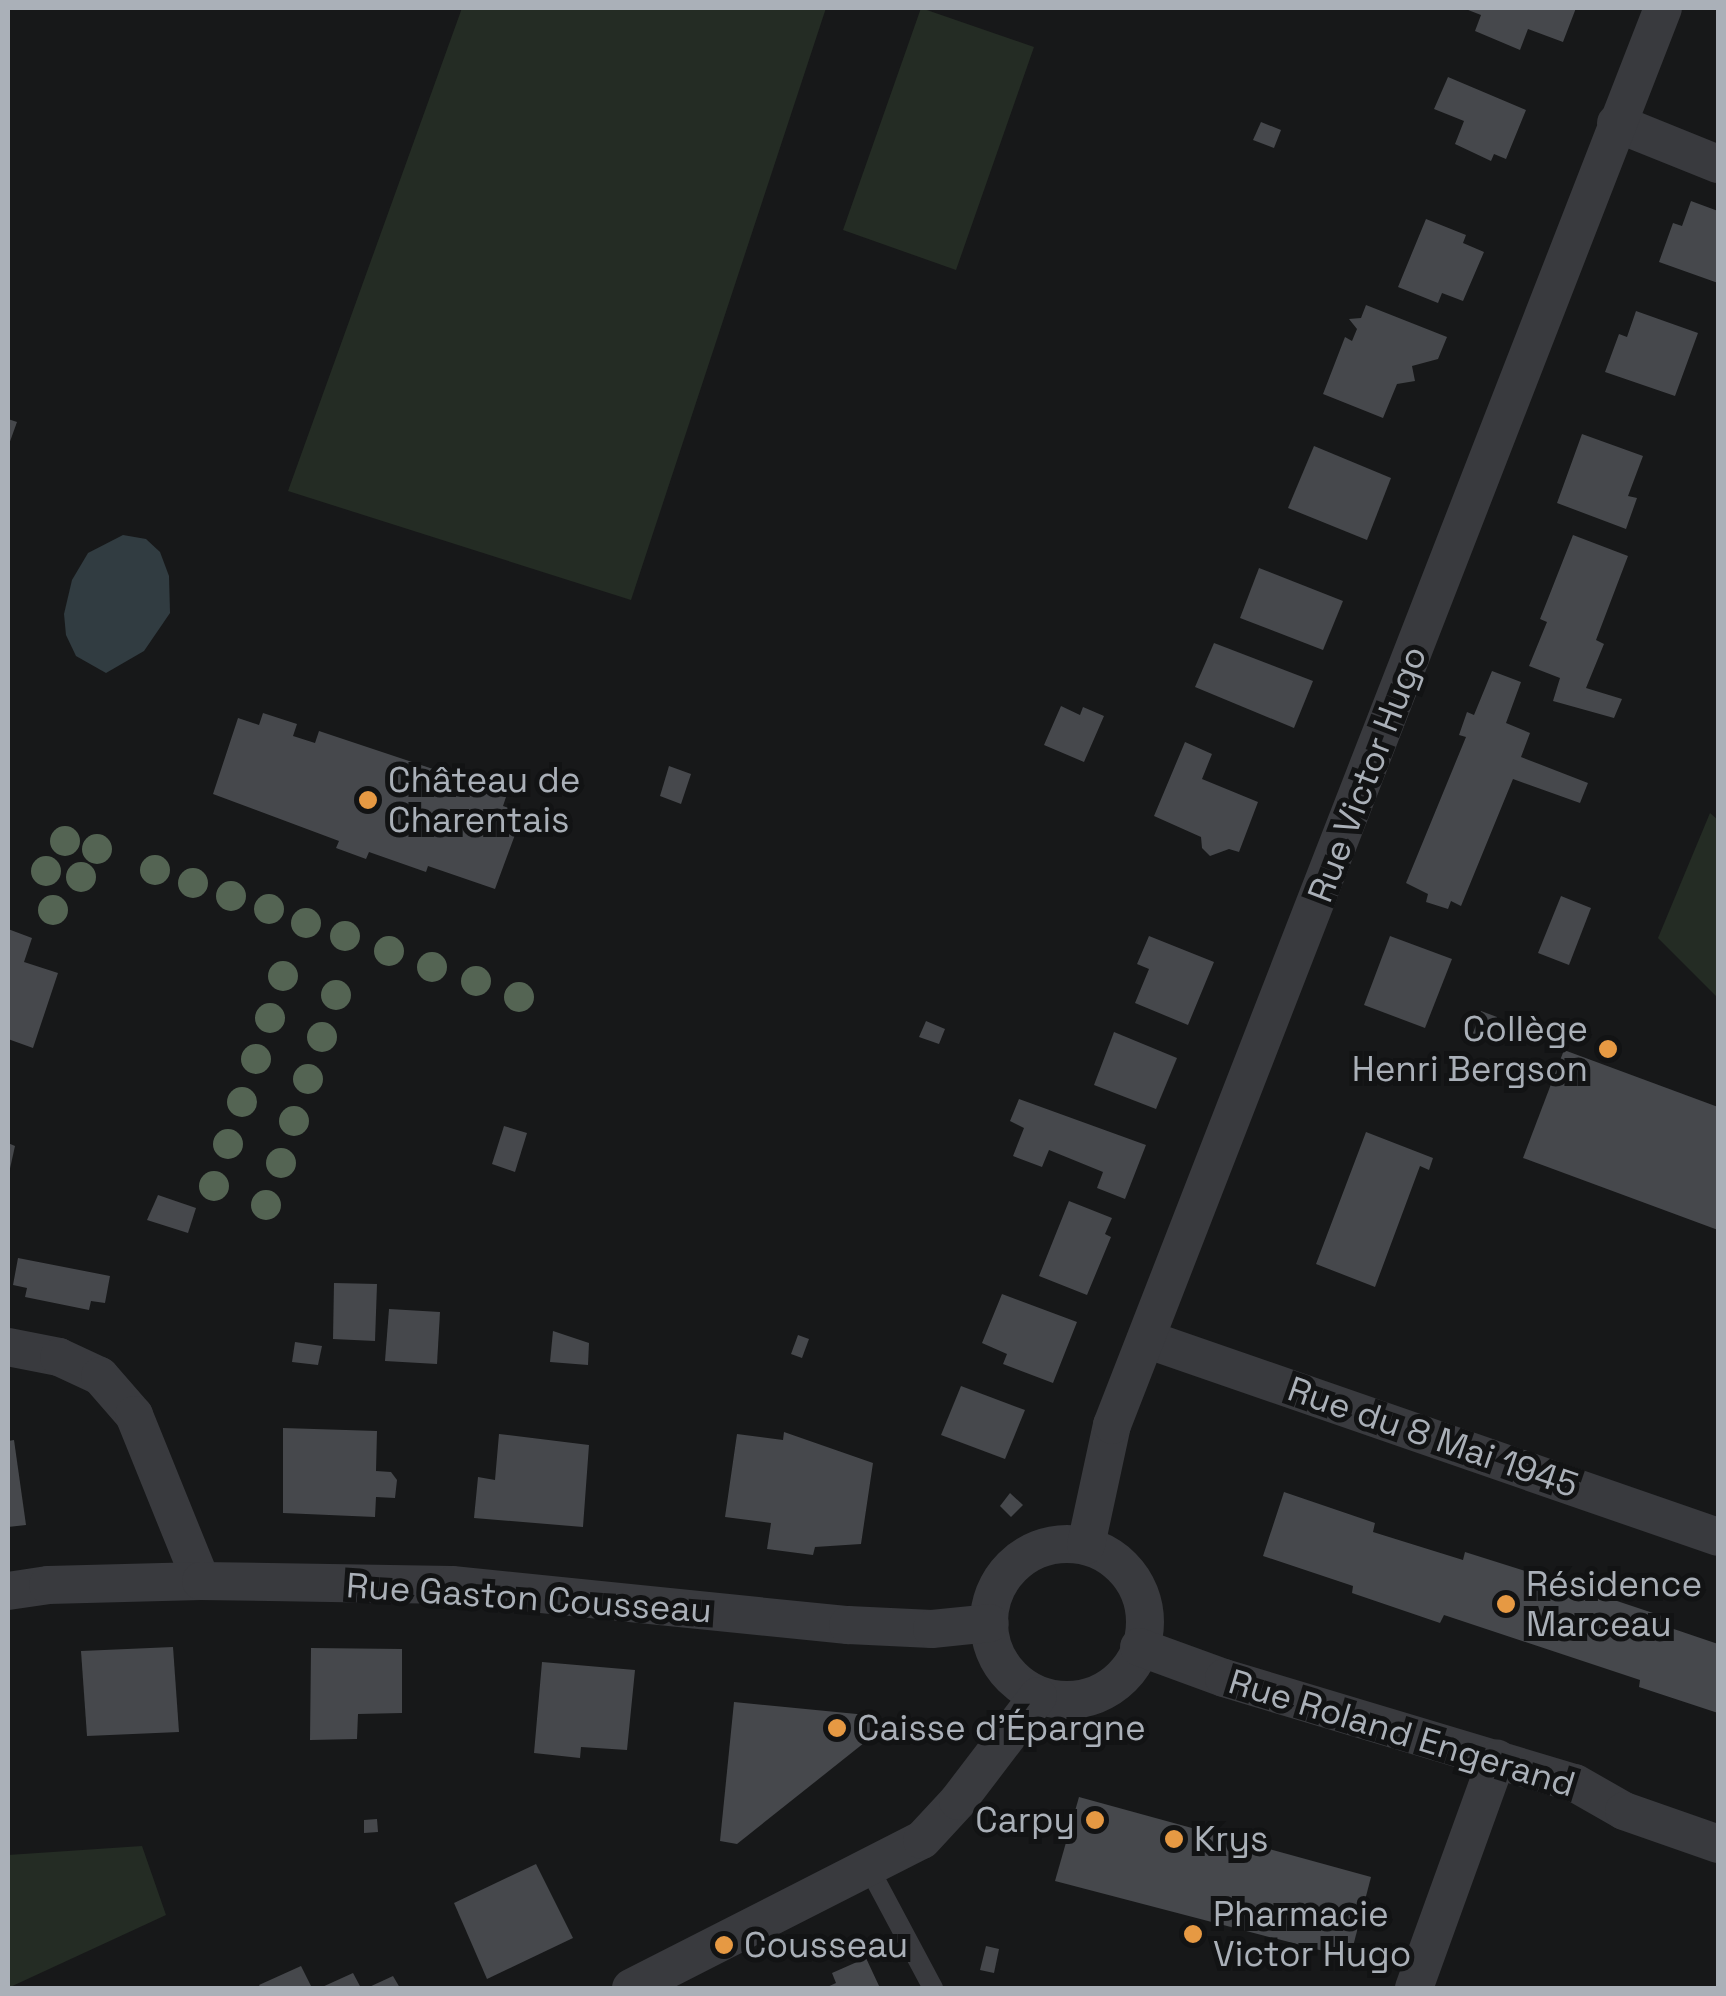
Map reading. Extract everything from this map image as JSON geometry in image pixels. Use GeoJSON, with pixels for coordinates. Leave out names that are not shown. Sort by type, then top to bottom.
{"type":"FeatureCollection","features":[{"type":"Feature","properties":{"kind":"street","name":"Rue Victor Hugo"},"geometry":{"type":"LineString","coordinates":[[1086,1545],[1112,1425],[1663,8]]}},
{"type":"Feature","properties":{"kind":"street"},"geometry":{"type":"LineString","coordinates":[[1616,123],[1718,164]]}},
{"type":"Feature","properties":{"kind":"street","name":"Rue du 8 Mai 1945"},"geometry":{"type":"LineString","coordinates":[[1146,1339],[1718,1536]]}},
{"type":"Feature","properties":{"kind":"street"},"geometry":{"type":"LineString","coordinates":[[8,1347],[59,1357],[100,1376],[134,1415],[201,1581]]}},
{"type":"Feature","properties":{"kind":"street"},"geometry":{"type":"LineString","coordinates":[[1058,1544],[1086,1545],[1116,1558],[1138,1584],[1145,1613],[1139,1647],[1127,1669],[1090,1696],[1066,1702],[1038,1696],[1014,1681],[996,1655],[990,1623],[994,1595],[1009,1571],[1030,1553],[1058,1544]]}},
{"type":"Feature","properties":{"kind":"street","name":"Rue Gaston Cousseau"},"geometry":{"type":"LineString","coordinates":[[8,1590],[48,1584],[201,1581],[452,1584],[848,1625],[932,1629],[990,1623]]}},
{"type":"Feature","properties":{"kind":"street","name":"Rue Roland Engerand"},"geometry":{"type":"LineString","coordinates":[[1139,1647],[1224,1678],[1575,1783],[1624,1811],[1718,1844]]}},
{"type":"Feature","properties":{"kind":"street"},"geometry":{"type":"LineString","coordinates":[[631,1988],[870,1870],[922,1840],[958,1801],[1038,1696]]}},
{"type":"Feature","properties":{"kind":"street"},"geometry":{"type":"LineString","coordinates":[[1414,1988],[1498,1759]]}},
{"type":"Feature","properties":{"kind":"lane"},"geometry":{"type":"LineString","coordinates":[[870,1870],[933,1988]]}},
{"type":"Feature","properties":{"kind":"shaded area"},"geometry":{"type":"Polygon","coordinates":[[[462,8],[826,8],[631,600],[288,491],[462,8]]]}},
{"type":"Feature","properties":{"kind":"shaded area"},"geometry":{"type":"Polygon","coordinates":[[[921,8],[1034,47],[956,270],[843,230],[921,8]]]}},
{"type":"Feature","properties":{"kind":"shaded area"},"geometry":{"type":"Polygon","coordinates":[[[123,535],[146,539],[160,552],[169,576],[170,613],[144,651],[106,673],[76,656],[66,635],[64,614],[72,580],[88,553],[123,535]]]}},
{"type":"Feature","properties":{"kind":"shaded area"},"geometry":{"type":"Polygon","coordinates":[[[1710,813],[1718,820],[1718,998],[1658,938],[1710,813]]]}},
{"type":"Feature","properties":{"kind":"shaded area"},"geometry":{"type":"Polygon","coordinates":[[[142,1846],[166,1915],[8,1988],[8,1855],[142,1846]]]}},
{"type":"Feature","properties":{"kind":"building"},"geometry":{"type":"Polygon","coordinates":[[[1463,8],[1576,8],[1563,42],[1528,29],[1520,50],[1475,31],[1481,15],[1463,8]]]}},
{"type":"Feature","properties":{"kind":"building"},"geometry":{"type":"Polygon","coordinates":[[[1448,77],[1526,110],[1506,159],[1494,154],[1491,161],[1455,144],[1464,121],[1434,109],[1448,77]]]}},
{"type":"Feature","properties":{"kind":"building"},"geometry":{"type":"Polygon","coordinates":[[[1261,122],[1281,130],[1274,148],[1253,140],[1261,122]]]}},
{"type":"Feature","properties":{"kind":"building"},"geometry":{"type":"Polygon","coordinates":[[[1691,201],[1718,211],[1718,283],[1659,262],[1673,223],[1682,226],[1691,201]]]}},
{"type":"Feature","properties":{"kind":"building"},"geometry":{"type":"Polygon","coordinates":[[[1426,219],[1466,235],[1463,243],[1484,252],[1463,301],[1442,293],[1438,303],[1398,287],[1426,219]]]}},
{"type":"Feature","properties":{"kind":"building"},"geometry":{"type":"Polygon","coordinates":[[[1366,305],[1447,337],[1438,359],[1412,366],[1415,381],[1397,384],[1383,418],[1323,394],[1345,337],[1352,341],[1357,329],[1349,319],[1361,318],[1366,305]]]}},
{"type":"Feature","properties":{"kind":"building"},"geometry":{"type":"Polygon","coordinates":[[[1636,311],[1698,333],[1675,396],[1605,372],[1619,334],[1627,337],[1636,311]]]}},
{"type":"Feature","properties":{"kind":"building"},"geometry":{"type":"Polygon","coordinates":[[[8,419],[17,422],[8,447],[8,419]]]}},
{"type":"Feature","properties":{"kind":"building"},"geometry":{"type":"Polygon","coordinates":[[[1582,434],[1643,456],[1628,496],[1637,498],[1626,529],[1557,503],[1582,434]]]}},
{"type":"Feature","properties":{"kind":"building"},"geometry":{"type":"Polygon","coordinates":[[[1314,446],[1391,478],[1367,540],[1288,508],[1314,446]]]}},
{"type":"Feature","properties":{"kind":"building"},"geometry":{"type":"Polygon","coordinates":[[[1573,535],[1628,556],[1596,640],[1604,644],[1586,688],[1622,699],[1614,718],[1553,701],[1560,678],[1529,666],[1547,622],[1540,619],[1573,535]]]}},
{"type":"Feature","properties":{"kind":"building"},"geometry":{"type":"Polygon","coordinates":[[[1259,568],[1343,601],[1323,650],[1240,618],[1259,568]]]}},
{"type":"Feature","properties":{"kind":"building"},"geometry":{"type":"Polygon","coordinates":[[[1214,643],[1313,681],[1294,728],[1195,687],[1214,643]]]}},
{"type":"Feature","properties":{"kind":"building"},"geometry":{"type":"Polygon","coordinates":[[[1492,671],[1521,682],[1506,723],[1530,733],[1521,757],[1588,783],[1580,803],[1513,779],[1461,906],[1451,901],[1448,909],[1426,902],[1428,894],[1406,883],[1466,737],[1459,735],[1467,712],[1474,715],[1492,671]]]}},
{"type":"Feature","properties":{"kind":"building"},"geometry":{"type":"Polygon","coordinates":[[[1061,706],[1080,715],[1083,707],[1104,716],[1084,762],[1044,745],[1061,706]]]}},
{"type":"Feature","properties":{"kind":"building","name":"Château de Charentais"},"geometry":{"type":"Polygon","coordinates":[[[263,713],[297,724],[293,736],[315,743],[319,731],[454,776],[450,787],[469,794],[473,782],[507,794],[503,806],[523,813],[495,889],[428,866],[426,872],[369,852],[366,859],[336,848],[339,841],[213,794],[238,718],[259,725],[263,713]]]}},
{"type":"Feature","properties":{"kind":"building"},"geometry":{"type":"Polygon","coordinates":[[[1185,742],[1212,754],[1202,779],[1258,802],[1239,852],[1229,849],[1210,856],[1202,848],[1201,837],[1154,816],[1185,742]]]}},
{"type":"Feature","properties":{"kind":"building"},"geometry":{"type":"Polygon","coordinates":[[[669,766],[691,774],[681,804],[660,796],[669,766]]]}},
{"type":"Feature","properties":{"kind":"building"},"geometry":{"type":"Polygon","coordinates":[[[1561,896],[1591,908],[1569,965],[1538,953],[1561,896]]]}},
{"type":"Feature","properties":{"kind":"building"},"geometry":{"type":"Polygon","coordinates":[[[8,929],[32,938],[24,962],[58,973],[33,1048],[8,1039],[8,929]]]}},
{"type":"Feature","properties":{"kind":"building"},"geometry":{"type":"Polygon","coordinates":[[[1149,936],[1214,962],[1188,1025],[1135,1003],[1149,969],[1137,964],[1149,936]]]}},
{"type":"Feature","properties":{"kind":"building"},"geometry":{"type":"Polygon","coordinates":[[[1390,936],[1452,959],[1425,1028],[1364,1005],[1390,936]]]}},
{"type":"Feature","properties":{"kind":"building"},"geometry":{"type":"Polygon","coordinates":[[[1481,1011],[1497,1017],[1488,1041],[1472,1036],[1481,1011]]]}},
{"type":"Feature","properties":{"kind":"building"},"geometry":{"type":"Polygon","coordinates":[[[926,1021],[945,1029],[939,1044],[919,1037],[926,1021]]]}},
{"type":"Feature","properties":{"kind":"building"},"geometry":{"type":"Polygon","coordinates":[[[1114,1032],[1177,1058],[1156,1109],[1094,1085],[1114,1032]]]}},
{"type":"Feature","properties":{"kind":"building"},"geometry":{"type":"Polygon","coordinates":[[[1564,1050],[1718,1107],[1718,1230],[1523,1158],[1564,1050]]]}},
{"type":"Feature","properties":{"kind":"building"},"geometry":{"type":"Polygon","coordinates":[[[1019,1099],[1146,1145],[1125,1199],[1097,1188],[1103,1172],[1049,1150],[1042,1167],[1013,1156],[1024,1128],[1010,1121],[1019,1099]]]}},
{"type":"Feature","properties":{"kind":"building"},"geometry":{"type":"Polygon","coordinates":[[[504,1126],[527,1133],[515,1172],[492,1164],[504,1126]]]}},
{"type":"Feature","properties":{"kind":"building"},"geometry":{"type":"Polygon","coordinates":[[[1366,1132],[1433,1158],[1429,1170],[1420,1166],[1375,1287],[1316,1264],[1366,1132]]]}},
{"type":"Feature","properties":{"kind":"building"},"geometry":{"type":"Polygon","coordinates":[[[8,1143],[15,1146],[9,1173],[8,1173],[8,1143]]]}},
{"type":"Feature","properties":{"kind":"building"},"geometry":{"type":"Polygon","coordinates":[[[158,1195],[196,1208],[188,1233],[147,1220],[158,1195]]]}},
{"type":"Feature","properties":{"kind":"building"},"geometry":{"type":"Polygon","coordinates":[[[1069,1201],[1112,1218],[1105,1234],[1111,1237],[1087,1295],[1039,1276],[1069,1201]]]}},
{"type":"Feature","properties":{"kind":"building"},"geometry":{"type":"Polygon","coordinates":[[[18,1258],[110,1276],[105,1303],[91,1301],[89,1310],[25,1297],[27,1288],[13,1285],[18,1258]]]}},
{"type":"Feature","properties":{"kind":"building"},"geometry":{"type":"Polygon","coordinates":[[[334,1283],[377,1284],[375,1341],[333,1339],[334,1283]]]}},
{"type":"Feature","properties":{"kind":"building"},"geometry":{"type":"Polygon","coordinates":[[[1002,1294],[1077,1322],[1053,1383],[1003,1364],[1007,1354],[982,1343],[1002,1294]]]}},
{"type":"Feature","properties":{"kind":"building"},"geometry":{"type":"Polygon","coordinates":[[[389,1309],[440,1312],[437,1364],[385,1361],[389,1309]]]}},
{"type":"Feature","properties":{"kind":"building"},"geometry":{"type":"Polygon","coordinates":[[[553,1331],[589,1343],[588,1365],[550,1362],[553,1331]]]}},
{"type":"Feature","properties":{"kind":"building"},"geometry":{"type":"Polygon","coordinates":[[[798,1335],[809,1339],[802,1358],[791,1354],[798,1335]]]}},
{"type":"Feature","properties":{"kind":"building"},"geometry":{"type":"Polygon","coordinates":[[[295,1342],[322,1346],[318,1365],[292,1362],[295,1342]]]}},
{"type":"Feature","properties":{"kind":"building"},"geometry":{"type":"Polygon","coordinates":[[[961,1386],[1025,1410],[1005,1459],[941,1435],[961,1386]]]}},
{"type":"Feature","properties":{"kind":"building"},"geometry":{"type":"Polygon","coordinates":[[[283,1428],[377,1431],[376,1471],[391,1472],[397,1480],[395,1498],[376,1497],[375,1517],[283,1513],[283,1428]]]}},
{"type":"Feature","properties":{"kind":"building"},"geometry":{"type":"Polygon","coordinates":[[[784,1432],[873,1463],[861,1544],[815,1547],[813,1555],[767,1549],[771,1523],[725,1517],[737,1434],[783,1440],[784,1432]]]}},
{"type":"Feature","properties":{"kind":"building"},"geometry":{"type":"Polygon","coordinates":[[[499,1434],[589,1445],[583,1527],[474,1518],[478,1477],[495,1480],[499,1434]]]}},
{"type":"Feature","properties":{"kind":"building"},"geometry":{"type":"Polygon","coordinates":[[[14,1440],[26,1525],[8,1527],[8,1441],[14,1440]]]}},
{"type":"Feature","properties":{"kind":"building","name":"Résidence Marceau"},"geometry":{"type":"Polygon","coordinates":[[[1284,1492],[1375,1523],[1373,1532],[1463,1560],[1465,1552],[1551,1579],[1662,1616],[1659,1624],[1718,1644],[1718,1713],[1639,1687],[1640,1680],[1444,1615],[1440,1623],[1352,1593],[1353,1586],[1263,1556],[1284,1492]]]}},
{"type":"Feature","properties":{"kind":"building"},"geometry":{"type":"Polygon","coordinates":[[[1010,1493],[1023,1505],[1011,1517],[1000,1506],[1010,1493]]]}},
{"type":"Feature","properties":{"kind":"building"},"geometry":{"type":"Polygon","coordinates":[[[173,1647],[179,1732],[87,1736],[81,1651],[173,1647]]]}},
{"type":"Feature","properties":{"kind":"building"},"geometry":{"type":"Polygon","coordinates":[[[311,1648],[402,1649],[402,1713],[358,1714],[357,1739],[310,1740],[311,1648]]]}},
{"type":"Feature","properties":{"kind":"building"},"geometry":{"type":"Polygon","coordinates":[[[542,1662],[635,1670],[627,1750],[581,1747],[580,1758],[534,1753],[542,1662]]]}},
{"type":"Feature","properties":{"kind":"building"},"geometry":{"type":"Polygon","coordinates":[[[734,1702],[867,1715],[874,1735],[737,1844],[720,1841],[734,1702]]]}},
{"type":"Feature","properties":{"kind":"building"},"geometry":{"type":"Polygon","coordinates":[[[1079,1797],[1371,1877],[1350,1958],[1055,1881],[1079,1797]]]}},
{"type":"Feature","properties":{"kind":"building"},"geometry":{"type":"Polygon","coordinates":[[[377,1819],[378,1832],[364,1833],[364,1820],[377,1819]]]}},
{"type":"Feature","properties":{"kind":"building"},"geometry":{"type":"Polygon","coordinates":[[[536,1864],[573,1938],[487,1979],[454,1903],[536,1864]]]}},
{"type":"Feature","properties":{"kind":"building"},"geometry":{"type":"Polygon","coordinates":[[[986,1946],[999,1949],[994,1973],[980,1970],[986,1946]]]}},
{"type":"Feature","properties":{"kind":"building"},"geometry":{"type":"Polygon","coordinates":[[[866,1958],[880,1988],[825,1988],[836,1983],[832,1973],[866,1958]]]}},
{"type":"Feature","properties":{"kind":"building"},"geometry":{"type":"Polygon","coordinates":[[[301,1966],[312,1988],[259,1985],[301,1966]]]}},
{"type":"Feature","properties":{"kind":"building"},"geometry":{"type":"Polygon","coordinates":[[[353,1973],[361,1988],[320,1988],[353,1973]]]}},
{"type":"Feature","properties":{"kind":"building"},"geometry":{"type":"Polygon","coordinates":[[[393,1976],[400,1988],[367,1988],[393,1976]]]}},
{"type":"Feature","properties":{"kind":"place","name":"Château de Charentais"},"geometry":{"type":"Point","coordinates":[368,800]}},
{"type":"Feature","properties":{"kind":"place","name":"Collège Henri Bergson"},"geometry":{"type":"Point","coordinates":[1608,1049]}},
{"type":"Feature","properties":{"kind":"place","name":"Résidence Marceau"},"geometry":{"type":"Point","coordinates":[1506,1604]}},
{"type":"Feature","properties":{"kind":"place","name":"Caisse d'Épargne"},"geometry":{"type":"Point","coordinates":[837,1728]}},
{"type":"Feature","properties":{"kind":"place","name":"Carpy"},"geometry":{"type":"Point","coordinates":[1095,1820]}},
{"type":"Feature","properties":{"kind":"place","name":"Krys"},"geometry":{"type":"Point","coordinates":[1174,1839]}},
{"type":"Feature","properties":{"kind":"place","name":"Pharmacie Victor Hugo"},"geometry":{"type":"Point","coordinates":[1193,1934]}},
{"type":"Feature","properties":{"kind":"place","name":"Cousseau"},"geometry":{"type":"Point","coordinates":[724,1945]}}]}
